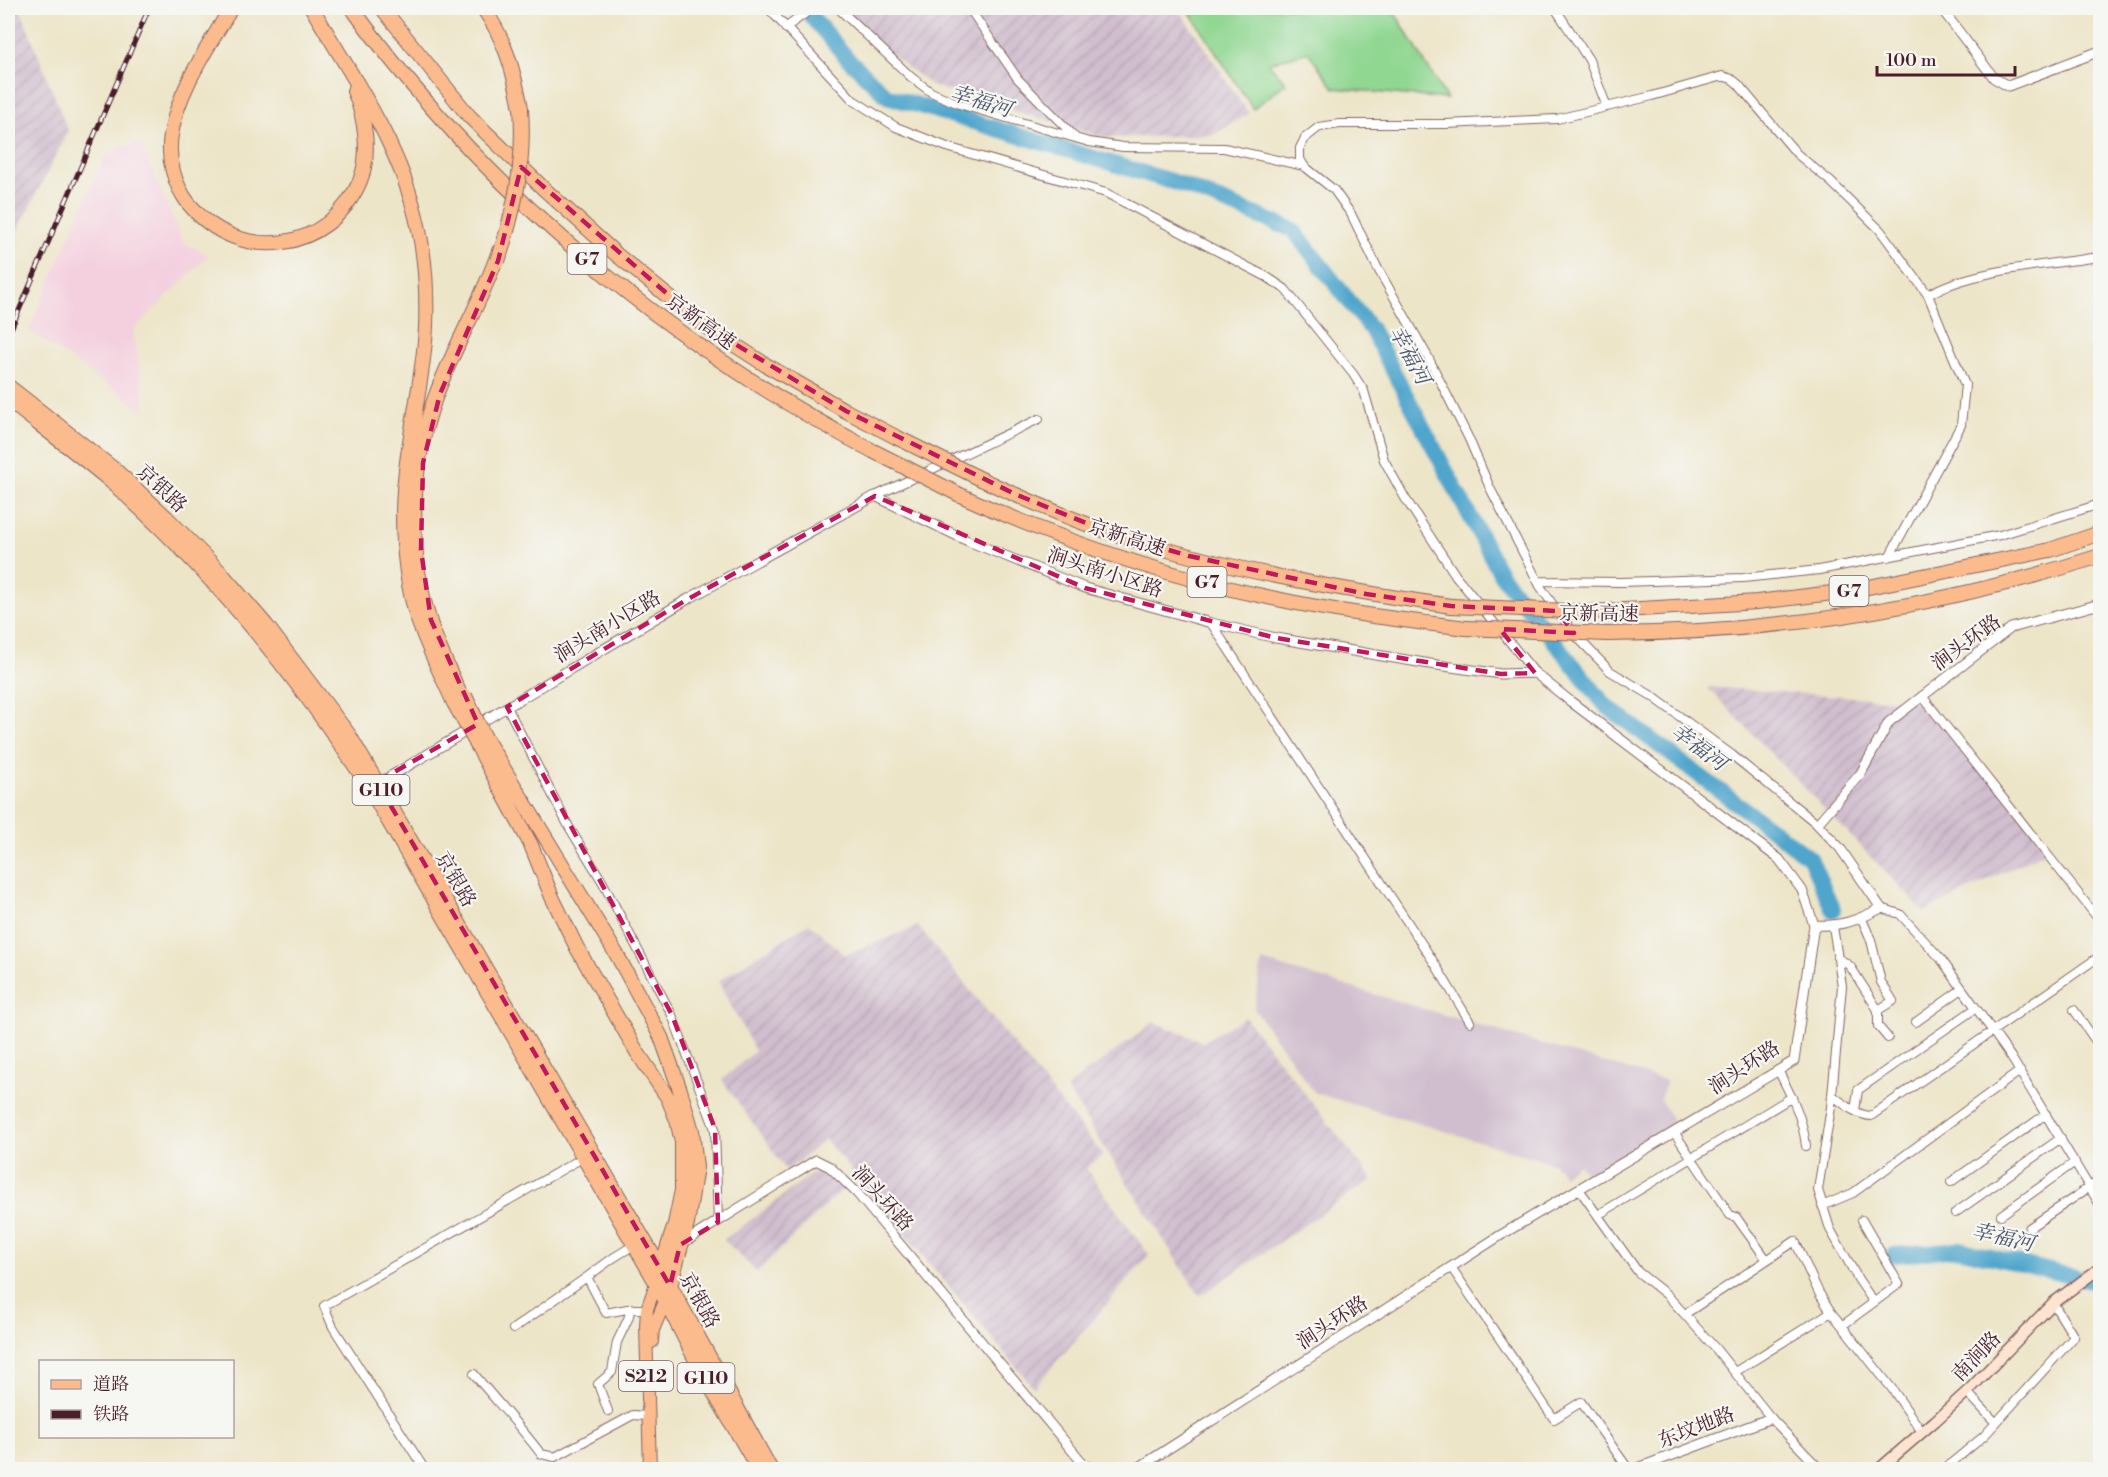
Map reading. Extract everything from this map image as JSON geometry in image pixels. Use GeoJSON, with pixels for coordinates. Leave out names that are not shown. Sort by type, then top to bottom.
{"type":"FeatureCollection","features":[{"type":"Feature","properties":{"kind":"highway"},"geometry":{"type":"LineString","coordinates":[[231,8],[182,98],[175,117],[169,150],[178,185],[186,200],[210,224],[238,240],[270,245],[307,235],[341,211],[353,195],[361,178],[366,148],[364,126],[356,95],[334,45]]}},
{"type":"Feature","properties":{"kind":"highway"},"geometry":{"type":"LineString","coordinates":[[312,8],[380,125],[399,163],[413,200],[421,241],[426,284],[426,328],[408,456],[404,511],[405,546],[418,618],[531,845],[552,897],[577,948],[637,1052],[668,1098],[677,1120],[682,1142],[682,1190],[675,1224],[661,1269]]}},
{"type":"Feature","properties":{"kind":"highway","name":"京新高速"},"geometry":{"type":"LineString","coordinates":[[352,8],[380,47],[453,130],[532,212],[602,273],[690,339],[755,384],[836,432],[960,495],[1009,517],[1102,551],[1183,576],[1271,598],[1334,610],[1466,628],[1607,634],[1656,634],[1758,627],[1861,614],[2038,574],[2100,556]]}},
{"type":"Feature","properties":{"kind":"highway","name":"京新高速"},"geometry":{"type":"LineString","coordinates":[[382,8],[469,116],[543,188],[617,255],[702,324],[766,365],[896,437],[983,480],[1108,532],[1189,556],[1273,576],[1366,594],[1451,606],[1591,612],[1757,602],[1849,591],[2050,550],[2100,533]]}},
{"type":"Feature","properties":{"kind":"highway"},"geometry":{"type":"LineString","coordinates":[[460,700],[431,620],[421,550],[423,463],[430,424],[440,394],[498,261],[509,226],[520,176],[523,149],[521,108],[503,44],[483,8]]}},
{"type":"Feature","properties":{"kind":"highway"},"geometry":{"type":"LineString","coordinates":[[460,700],[429,619],[416,555],[417,463],[435,398],[494,264],[506,228],[517,188],[522,143],[521,108]]}},
{"type":"Feature","properties":{"kind":"highway","name":"京银路"},"geometry":{"type":"LineString","coordinates":[[8,386],[115,470],[167,518],[221,573],[266,625],[349,735],[372,783],[634,1245],[663,1285],[771,1470]]}},
{"type":"Feature","properties":{"kind":"highway","name":"京银路"},"geometry":{"type":"LineString","coordinates":[[8,400],[107,479],[159,527],[212,581],[237,608],[372,783],[661,1269],[666,1302],[702,1372],[759,1470]]}},
{"type":"Feature","properties":{"kind":"highway"},"geometry":{"type":"LineString","coordinates":[[480,741],[617,955],[661,1037],[688,1113],[696,1167],[694,1185],[687,1224],[663,1285]]}},
{"type":"Feature","properties":{"kind":"main road","name":"南涧路"},"geometry":{"type":"LineString","coordinates":[[1878,1470],[1967,1392],[2053,1303],[2100,1268]]}},
{"type":"Feature","properties":{"kind":"main road","name":"S212"},"geometry":{"type":"LineString","coordinates":[[650,1470],[645,1366],[647,1310],[663,1285]]}},
{"type":"Feature","properties":{"kind":"main road","name":"S212"},"geometry":{"type":"LineString","coordinates":[[654,1470],[653,1330],[666,1302]]}},
{"type":"Feature","properties":{"kind":"street"},"geometry":{"type":"LineString","coordinates":[[768,8],[853,100],[896,127],[947,147],[1106,193],[1267,277],[1285,289],[1364,391],[1384,460],[1433,543],[1456,576],[1535,673],[1570,702],[1779,859],[1802,890],[1814,925],[1833,926],[1862,919],[1881,908]]}},
{"type":"Feature","properties":{"kind":"street"},"geometry":{"type":"LineString","coordinates":[[785,28],[813,8]]}},
{"type":"Feature","properties":{"kind":"street"},"geometry":{"type":"LineString","coordinates":[[838,8],[911,77],[931,92],[959,104],[1078,139],[1124,147],[1224,148],[1304,166]]}},
{"type":"Feature","properties":{"kind":"street"},"geometry":{"type":"LineString","coordinates":[[969,8],[1018,79],[1078,139]]}},
{"type":"Feature","properties":{"kind":"street"},"geometry":{"type":"LineString","coordinates":[[1555,8],[1589,60],[1607,107]]}},
{"type":"Feature","properties":{"kind":"street"},"geometry":{"type":"LineString","coordinates":[[1941,8],[1994,78],[2008,86],[2100,51]]}},
{"type":"Feature","properties":{"kind":"street"},"geometry":{"type":"LineString","coordinates":[[1889,557],[1961,425],[1965,385],[1928,295],[1880,230],[1831,182],[1797,154],[1732,79],[1722,76],[1557,118],[1446,124],[1340,124],[1319,127],[1305,138],[1300,148],[1300,159],[1304,166],[1334,190],[1351,214],[1378,269],[1428,357],[1469,439],[1490,488],[1538,581],[1572,630],[1610,671],[1652,696],[1732,755],[1817,824],[1840,848],[1881,908],[1900,914],[1941,959],[2020,1071],[2100,1205]]}},
{"type":"Feature","properties":{"kind":"street"},"geometry":{"type":"LineString","coordinates":[[1928,295],[1941,288],[1982,276],[2100,256]]}},
{"type":"Feature","properties":{"kind":"street"},"geometry":{"type":"LineString","coordinates":[[875,496],[1039,419]]}},
{"type":"Feature","properties":{"kind":"street","name":"涧头南小区路"},"geometry":{"type":"LineString","coordinates":[[372,783],[382,781],[688,599],[875,496],[968,541],[1085,588],[1211,623],[1276,638],[1430,664],[1501,674],[1535,673]]}},
{"type":"Feature","properties":{"kind":"street"},"geometry":{"type":"LineString","coordinates":[[1538,581],[1621,582],[1743,578],[1819,570],[2000,535],[2100,504]]}},
{"type":"Feature","properties":{"kind":"street","name":"涧头环路"},"geometry":{"type":"LineString","coordinates":[[1817,824],[1861,773],[1889,722],[1922,696],[2011,628],[2100,604]]}},
{"type":"Feature","properties":{"kind":"street"},"geometry":{"type":"LineString","coordinates":[[1211,623],[1435,964],[1470,1022]]}},
{"type":"Feature","properties":{"kind":"street"},"geometry":{"type":"LineString","coordinates":[[1922,696],[2100,921]]}},
{"type":"Feature","properties":{"kind":"street"},"geometry":{"type":"LineString","coordinates":[[507,707],[672,1015],[715,1129],[718,1222]]}},
{"type":"Feature","properties":{"kind":"street"},"geometry":{"type":"LineString","coordinates":[[1862,919],[1871,940],[1881,982],[1893,1001],[1878,1010]]}},
{"type":"Feature","properties":{"kind":"street","name":"涧头环路"},"geometry":{"type":"LineString","coordinates":[[1135,1470],[1451,1267],[1794,1061],[1814,925]]}},
{"type":"Feature","properties":{"kind":"street"},"geometry":{"type":"LineString","coordinates":[[1833,926],[1842,986],[1832,1095],[1818,1190],[1830,1229],[1873,1301]]}},
{"type":"Feature","properties":{"kind":"street"},"geometry":{"type":"LineString","coordinates":[[1832,1095],[1855,1111],[1871,1116],[2100,956]]}},
{"type":"Feature","properties":{"kind":"street"},"geometry":{"type":"LineString","coordinates":[[1838,957],[1850,966],[1878,1010],[1878,1026],[1888,1038]]}},
{"type":"Feature","properties":{"kind":"street"},"geometry":{"type":"LineString","coordinates":[[1916,1022],[1962,989]]}},
{"type":"Feature","properties":{"kind":"street"},"geometry":{"type":"LineString","coordinates":[[1855,1111],[1858,1090],[1976,1008]]}},
{"type":"Feature","properties":{"kind":"street"},"geometry":{"type":"LineString","coordinates":[[2074,1010],[2100,1047]]}},
{"type":"Feature","properties":{"kind":"street"},"geometry":{"type":"LineString","coordinates":[[1779,1070],[1804,1126],[1806,1146]]}},
{"type":"Feature","properties":{"kind":"street"},"geometry":{"type":"LineString","coordinates":[[1822,1206],[1853,1192],[2020,1071]]}},
{"type":"Feature","properties":{"kind":"street"},"geometry":{"type":"LineString","coordinates":[[1598,1215],[1792,1097]]}},
{"type":"Feature","properties":{"kind":"street"},"geometry":{"type":"LineString","coordinates":[[1951,1182],[2046,1114]]}},
{"type":"Feature","properties":{"kind":"street"},"geometry":{"type":"LineString","coordinates":[[1674,1132],[1730,1215],[1736,1217],[1767,1260]]}},
{"type":"Feature","properties":{"kind":"street"},"geometry":{"type":"LineString","coordinates":[[1955,1213],[2061,1138]]}},
{"type":"Feature","properties":{"kind":"street"},"geometry":{"type":"LineString","coordinates":[[425,1470],[333,1328],[324,1306],[584,1157]]}},
{"type":"Feature","properties":{"kind":"street","name":"涧头环路"},"geometry":{"type":"LineString","coordinates":[[680,1245],[816,1160],[830,1167],[857,1193],[1074,1453],[1092,1470]]}},
{"type":"Feature","properties":{"kind":"street"},"geometry":{"type":"LineString","coordinates":[[2001,1215],[2075,1162]]}},
{"type":"Feature","properties":{"kind":"street"},"geometry":{"type":"LineString","coordinates":[[2029,1228],[2100,1180]]}},
{"type":"Feature","properties":{"kind":"street"},"geometry":{"type":"LineString","coordinates":[[1579,1189],[1638,1272],[1667,1295],[1685,1314],[1771,1418],[1821,1470]]}},
{"type":"Feature","properties":{"kind":"street"},"geometry":{"type":"LineString","coordinates":[[1843,1324],[1899,1284],[1862,1220]]}},
{"type":"Feature","properties":{"kind":"street"},"geometry":{"type":"LineString","coordinates":[[1685,1314],[1795,1241],[1819,1293],[1831,1312],[1843,1324],[1922,1432]]}},
{"type":"Feature","properties":{"kind":"street"},"geometry":{"type":"LineString","coordinates":[[513,1329],[634,1245]]}},
{"type":"Feature","properties":{"kind":"street"},"geometry":{"type":"LineString","coordinates":[[1451,1267],[1554,1419],[1581,1402],[1631,1470]]}},
{"type":"Feature","properties":{"kind":"street"},"geometry":{"type":"LineString","coordinates":[[587,1277],[606,1312],[631,1308],[647,1310]]}},
{"type":"Feature","properties":{"kind":"street"},"geometry":{"type":"LineString","coordinates":[[1943,1470],[1952,1467],[1984,1436],[2073,1338],[2053,1303]]}},
{"type":"Feature","properties":{"kind":"street"},"geometry":{"type":"LineString","coordinates":[[608,1411],[598,1384],[612,1372],[617,1342],[631,1308]]}},
{"type":"Feature","properties":{"kind":"street"},"geometry":{"type":"LineString","coordinates":[[1735,1372],[1831,1312]]}},
{"type":"Feature","properties":{"kind":"street"},"geometry":{"type":"LineString","coordinates":[[474,1374],[541,1454],[555,1457],[633,1415],[647,1416]]}},
{"type":"Feature","properties":{"kind":"street"},"geometry":{"type":"LineString","coordinates":[[1967,1392],[1996,1423]]}},
{"type":"Feature","properties":{"kind":"street","name":"东坟地路"},"geometry":{"type":"LineString","coordinates":[[1631,1470],[1771,1418]]}},
{"type":"Feature","properties":{"kind":"highlighted area"},"geometry":{"type":"Polygon","coordinates":[[[521,167],[702,324],[846,411],[1015,494],[1108,532],[1189,556],[1366,594],[1451,606],[1557,611],[1574,633],[1500,629],[1535,673],[1501,674],[1276,638],[1085,588],[875,496],[688,599],[507,707],[672,1015],[715,1129],[718,1222],[680,1245],[670,1286],[377,782],[478,724],[431,620],[421,550],[423,463],[440,394],[498,261],[521,167]]]}},
{"type":"Feature","properties":{"kind":"shaded area"},"geometry":{"type":"Polygon","coordinates":[[[8,8],[20,8],[68,131],[8,250],[8,8]]]}},
{"type":"Feature","properties":{"kind":"shaded area"},"geometry":{"type":"Polygon","coordinates":[[[831,8],[1178,8],[1249,114],[1212,135],[1105,138],[932,86],[831,8]]]}},
{"type":"Feature","properties":{"kind":"shaded area"},"geometry":{"type":"Polygon","coordinates":[[[140,143],[183,242],[209,255],[133,330],[146,412],[29,330],[104,158],[117,148],[140,143]]]}},
{"type":"Feature","properties":{"kind":"shaded area"},"geometry":{"type":"Polygon","coordinates":[[[1707,687],[1927,702],[2050,849],[1924,912],[1707,687]]]}},
{"type":"Feature","properties":{"kind":"shaded area"},"geometry":{"type":"Polygon","coordinates":[[[809,923],[845,955],[918,926],[1103,1155],[1086,1168],[1149,1255],[1034,1388],[825,1139],[787,1171],[722,1080],[755,1051],[718,981],[809,923]]]}},
{"type":"Feature","properties":{"kind":"shaded area"},"geometry":{"type":"Polygon","coordinates":[[[1262,961],[1667,1081],[1660,1099],[1676,1126],[1589,1177],[1578,1164],[1563,1176],[1559,1168],[1552,1163],[1315,1093],[1254,1009],[1262,961]]]}},
{"type":"Feature","properties":{"kind":"shaded area"},"geometry":{"type":"Polygon","coordinates":[[[1245,1017],[1372,1179],[1200,1296],[1066,1088],[1154,1022],[1203,1042],[1245,1017]]]}},
{"type":"Feature","properties":{"kind":"shaded area"},"geometry":{"type":"Polygon","coordinates":[[[817,1170],[843,1189],[757,1272],[724,1240],[817,1170]]]}},
{"type":"Feature","properties":{"kind":"green space"},"geometry":{"type":"Polygon","coordinates":[[[1187,8],[1392,8],[1447,99],[1334,88],[1308,52],[1268,63],[1286,83],[1253,109],[1187,8]]]}},
{"type":"Feature","properties":{"kind":"waterway","name":"幸福河"},"geometry":{"type":"LineString","coordinates":[[804,8],[848,59],[887,96],[1177,183],[1293,230],[1371,329],[1501,575],[1606,706],[1810,858],[1833,910]]}},
{"type":"Feature","properties":{"kind":"waterway","name":"幸福河"},"geometry":{"type":"LineString","coordinates":[[1894,1255],[1959,1249],[2100,1283]]}},
{"type":"Feature","properties":{"kind":"railway"},"geometry":{"type":"LineString","coordinates":[[8,336],[149,8]]}}]}
